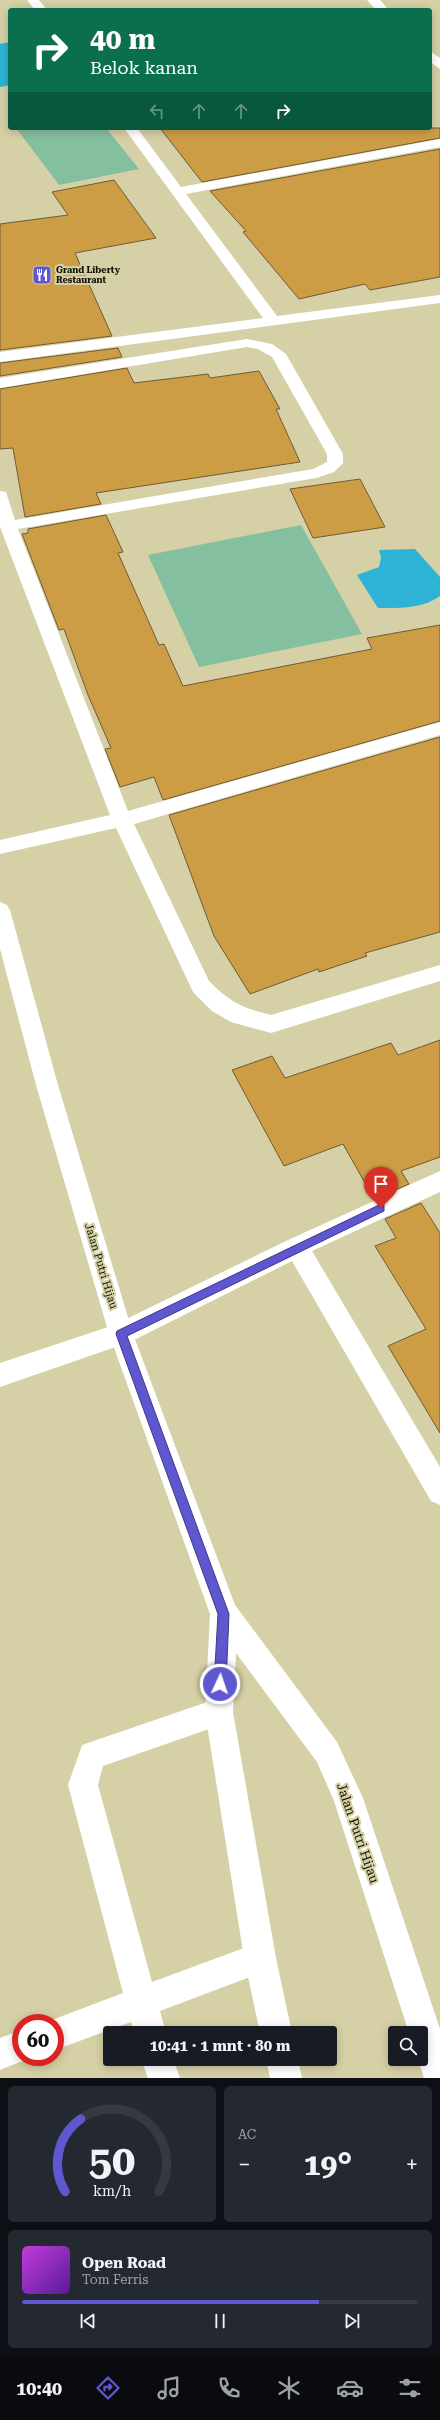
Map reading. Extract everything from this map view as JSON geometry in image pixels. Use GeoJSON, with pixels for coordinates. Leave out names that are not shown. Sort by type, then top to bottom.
{"type":"FeatureCollection","features":[{"type":"Feature","properties":{"kind":"street"},"geometry":{"type":"LineString","coordinates":[[33,0],[39,8]]}},
{"type":"Feature","properties":{"kind":"street"},"geometry":{"type":"LineString","coordinates":[[373,0],[382,8]]}},
{"type":"Feature","properties":{"kind":"street"},"geometry":{"type":"LineString","coordinates":[[432,57],[440,65]]}},
{"type":"Feature","properties":{"kind":"street"},"geometry":{"type":"LineString","coordinates":[[131,130],[272,320]]}},
{"type":"Feature","properties":{"kind":"street"},"geometry":{"type":"LineString","coordinates":[[176,192],[440,143]]}},
{"type":"Feature","properties":{"kind":"street"},"geometry":{"type":"LineString","coordinates":[[0,357],[440,299]]}},
{"type":"Feature","properties":{"kind":"street"},"geometry":{"type":"LineString","coordinates":[[0,383],[247,343],[257,344],[270,348],[278,354],[335,454],[335,463],[328,469],[316,473],[8,526]]}},
{"type":"Feature","properties":{"kind":"street"},"geometry":{"type":"LineString","coordinates":[[0,496],[8,526],[122,820],[201,986],[220,1005],[239,1016],[271,1024],[440,973]]}},
{"type":"Feature","properties":{"kind":"street"},"geometry":{"type":"LineString","coordinates":[[0,847],[122,820],[440,728]]}},
{"type":"Feature","properties":{"kind":"street","name":"Jalan Putri Hijau"},"geometry":{"type":"LineString","coordinates":[[0,910],[47,1085],[121,1334],[224,1614],[327,1752],[348,1798],[440,2078]]}},
{"type":"Feature","properties":{"kind":"street"},"geometry":{"type":"LineString","coordinates":[[0,1375],[121,1334],[297,1247],[440,1181]]}},
{"type":"Feature","properties":{"kind":"street"},"geometry":{"type":"LineString","coordinates":[[297,1247],[440,1492]]}},
{"type":"Feature","properties":{"kind":"street","name":"Jalan Putri Hijau"},"geometry":{"type":"LineString","coordinates":[[224,1614],[219,1712],[260,1958],[275,2026]]}},
{"type":"Feature","properties":{"kind":"street"},"geometry":{"type":"LineString","coordinates":[[148,2026],[83,1785],[92,1755],[219,1712]]}},
{"type":"Feature","properties":{"kind":"street"},"geometry":{"type":"LineString","coordinates":[[64,2031],[143,2003],[260,1958]]}},
{"type":"Feature","properties":{"kind":"street"},"geometry":{"type":"LineString","coordinates":[[0,2054],[12,2049]]}},
{"type":"Feature","properties":{"kind":"street"},"geometry":{"type":"LineString","coordinates":[[160,2066],[164,2078]]}},
{"type":"Feature","properties":{"kind":"street"},"geometry":{"type":"LineString","coordinates":[[283,2066],[286,2078]]}},
{"type":"Feature","properties":{"kind":"green space"},"geometry":{"type":"Polygon","coordinates":[[[18,130],[108,130],[139,169],[59,185],[18,130]]]}},
{"type":"Feature","properties":{"kind":"green space"},"geometry":{"type":"Polygon","coordinates":[[[301,525],[362,634],[199,667],[148,555],[301,525]]]}},
{"type":"Feature","properties":{"kind":"water"},"geometry":{"type":"Polygon","coordinates":[[[8,42],[8,85],[0,87],[0,44],[8,42]]]}},
{"type":"Feature","properties":{"kind":"water"},"geometry":{"type":"Polygon","coordinates":[[[415,549],[440,577],[440,596],[418,606],[378,608],[357,575],[379,567],[381,558],[379,550],[415,549]]]}},
{"type":"Feature","properties":{"kind":"building"},"geometry":{"type":"Polygon","coordinates":[[[432,128],[440,128],[440,138],[202,182],[162,130],[432,130],[432,128]]]}},
{"type":"Feature","properties":{"kind":"building"},"geometry":{"type":"Polygon","coordinates":[[[440,149],[440,277],[370,290],[365,284],[299,299],[243,232],[246,231],[210,191],[440,149]]]}},
{"type":"Feature","properties":{"kind":"building","name":"Grand Liberty Restaurant"},"geometry":{"type":"Polygon","coordinates":[[[114,180],[156,238],[75,253],[112,336],[0,350],[0,224],[68,215],[52,192],[114,180]]]}},
{"type":"Feature","properties":{"kind":"building"},"geometry":{"type":"Polygon","coordinates":[[[118,348],[122,357],[0,376],[0,363],[118,348]]]}},
{"type":"Feature","properties":{"kind":"building"},"geometry":{"type":"Polygon","coordinates":[[[127,368],[134,383],[208,374],[210,378],[259,371],[280,409],[276,409],[300,462],[96,493],[101,504],[25,517],[13,448],[0,449],[0,389],[127,368]]]}},
{"type":"Feature","properties":{"kind":"building"},"geometry":{"type":"Polygon","coordinates":[[[360,479],[385,527],[313,538],[290,489],[360,479]]]}},
{"type":"Feature","properties":{"kind":"building"},"geometry":{"type":"Polygon","coordinates":[[[106,515],[123,552],[118,553],[159,645],[164,644],[183,686],[372,649],[367,638],[440,625],[440,721],[163,800],[154,777],[120,787],[105,749],[111,748],[88,695],[64,629],[59,630],[22,534],[28,533],[28,529],[106,515]]]}},
{"type":"Feature","properties":{"kind":"building"},"geometry":{"type":"Polygon","coordinates":[[[440,737],[440,932],[365,953],[367,956],[319,972],[318,969],[250,994],[214,936],[169,815],[440,737]]]}},
{"type":"Feature","properties":{"kind":"building"},"geometry":{"type":"Polygon","coordinates":[[[440,1040],[440,1157],[401,1171],[409,1184],[374,1199],[343,1144],[284,1166],[232,1070],[272,1056],[285,1078],[391,1043],[398,1055],[440,1040]]]}},
{"type":"Feature","properties":{"kind":"building"},"geometry":{"type":"Polygon","coordinates":[[[421,1203],[440,1233],[440,1433],[388,1346],[426,1329],[375,1246],[396,1238],[385,1219],[421,1203]]]}},
{"type":"Feature","properties":{"kind":"place","name":"Grand Liberty Restaurant"},"geometry":{"type":"Point","coordinates":[42,275]}},
{"type":"Feature","properties":{"kind":"route"},"geometry":{"type":"LineString","coordinates":[[220,1684],[224,1614],[121,1334],[297,1247],[381,1208]]}}]}
